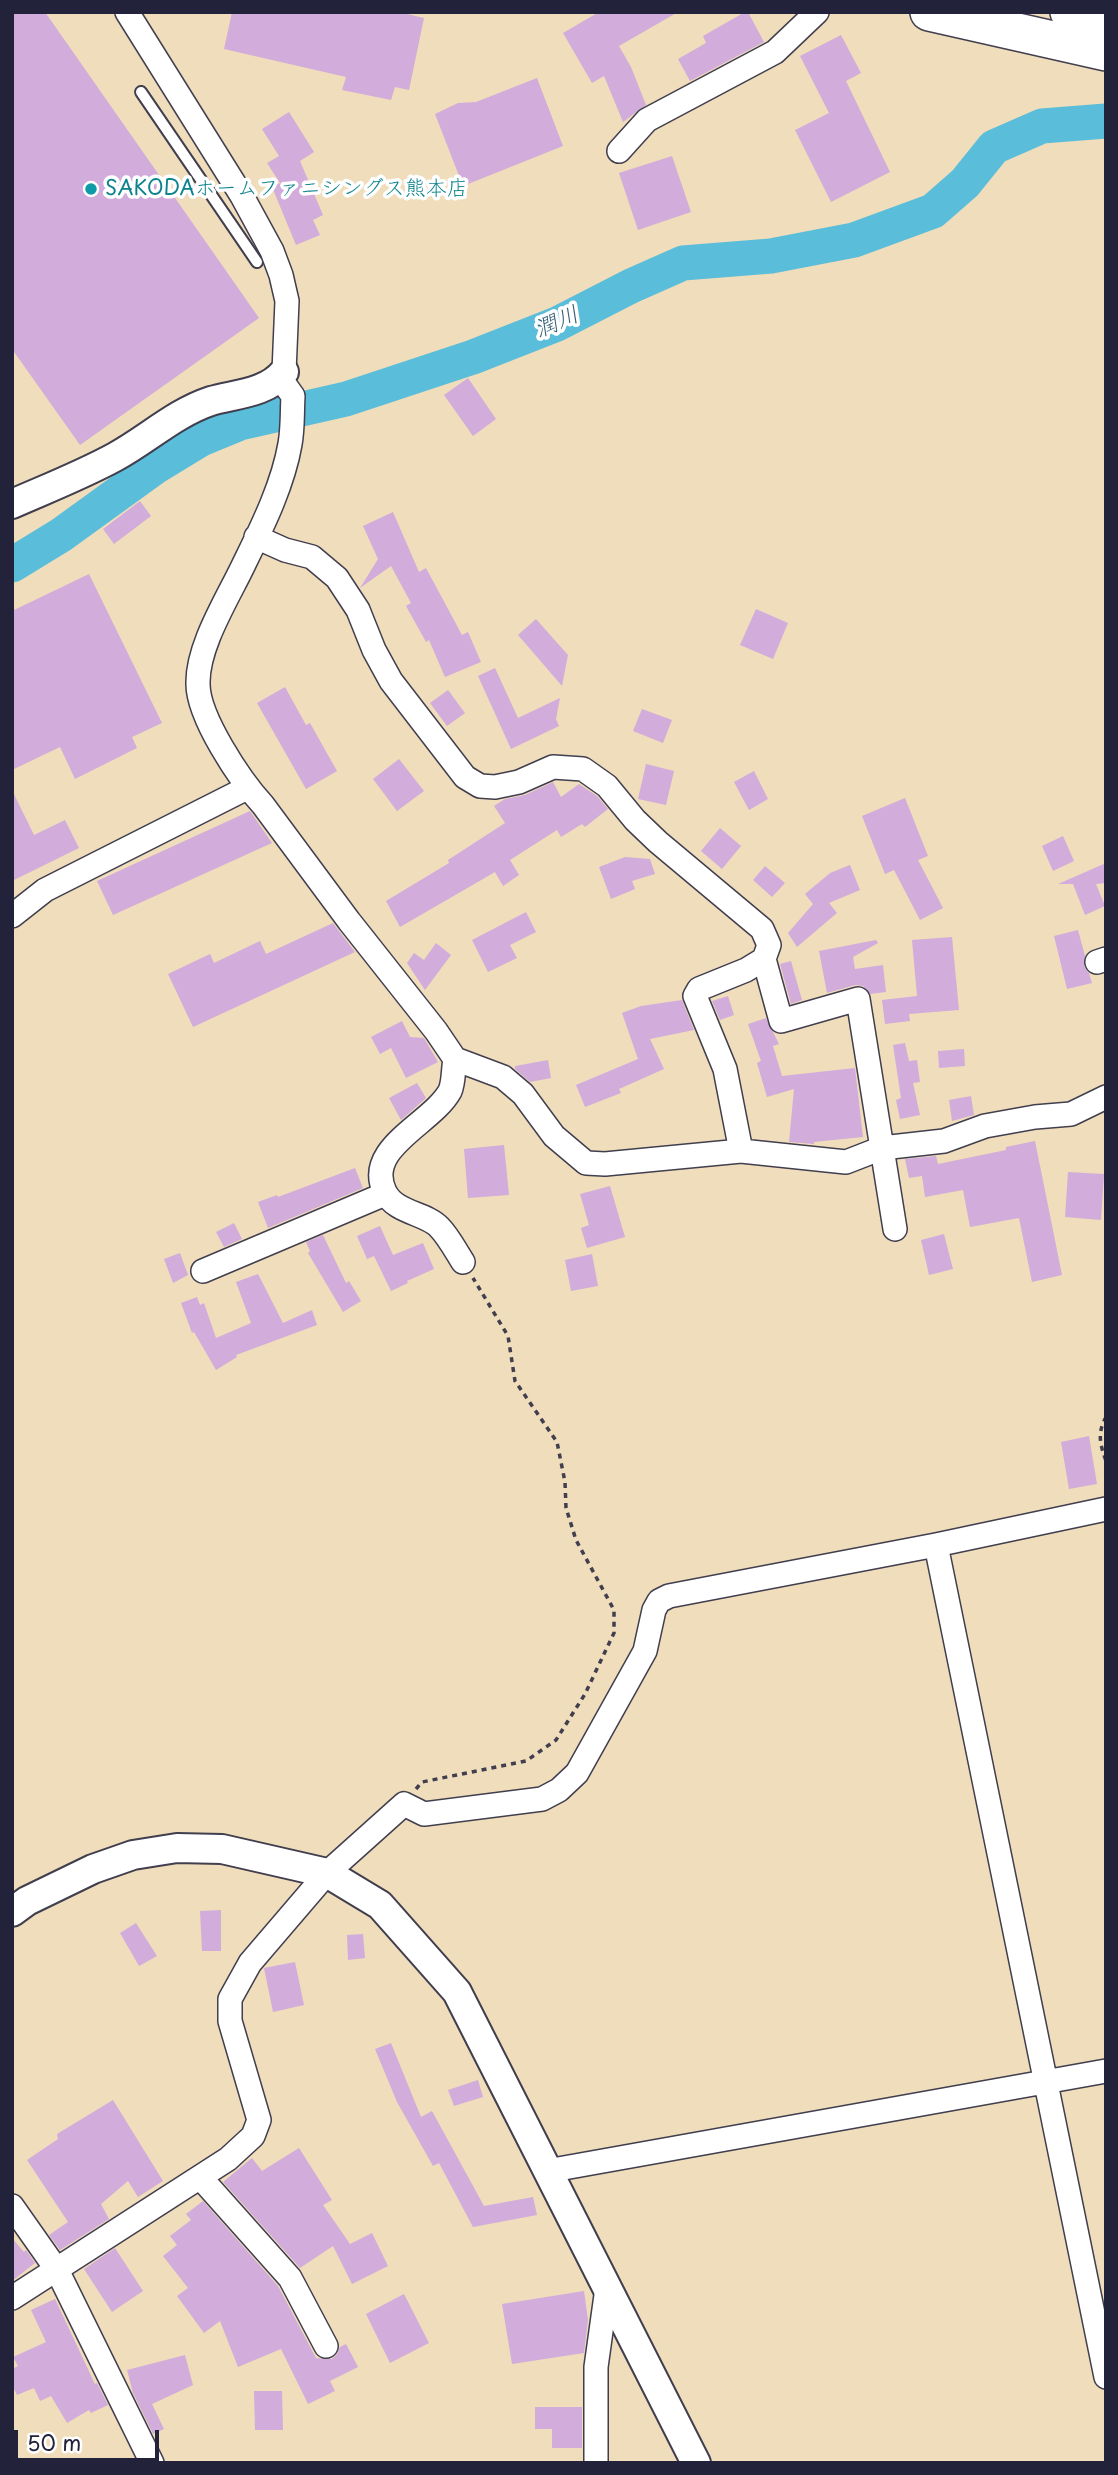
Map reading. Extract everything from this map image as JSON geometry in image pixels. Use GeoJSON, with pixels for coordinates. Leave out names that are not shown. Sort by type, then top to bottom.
{"type":"FeatureCollection","features":[{"type":"Feature","properties":{"kind":"highway"},"geometry":{"type":"LineString","coordinates":[[929,12],[1106,52]]}},
{"type":"Feature","properties":{"kind":"highway"},"geometry":{"type":"LineString","coordinates":[[1069,12],[1106,20]]}},
{"type":"Feature","properties":{"kind":"street"},"geometry":{"type":"LineString","coordinates":[[127,12],[242,196],[272,251],[281,275],[286,301],[286,382],[290,442],[284,469],[256,537],[208,641],[198,683],[201,706],[247,788],[263,805],[349,921],[436,1031],[454,1059],[503,1077],[523,1094],[554,1136],[586,1163],[605,1164],[741,1151],[846,1162],[882,1148],[944,1141],[985,1126],[1071,1114],[1106,1097]]}},
{"type":"Feature","properties":{"kind":"street"},"geometry":{"type":"LineString","coordinates":[[619,151],[648,120],[775,51],[817,12]]}},
{"type":"Feature","properties":{"kind":"street"},"geometry":{"type":"LineString","coordinates":[[12,504],[116,457],[177,415],[212,401],[286,382]]}},
{"type":"Feature","properties":{"kind":"street"},"geometry":{"type":"LineString","coordinates":[[256,537],[285,550],[312,557],[337,578],[358,610],[374,650],[391,681],[466,777],[480,786],[495,787],[519,782],[554,767],[583,769],[607,786],[635,820],[658,842],[762,929],[769,945],[764,959],[781,1021],[858,999],[895,1229]]}},
{"type":"Feature","properties":{"kind":"street"},"geometry":{"type":"LineString","coordinates":[[12,916],[45,890],[247,788]]}},
{"type":"Feature","properties":{"kind":"street"},"geometry":{"type":"LineString","coordinates":[[741,1151],[725,1069],[695,996],[699,989],[746,970],[764,959]]}},
{"type":"Feature","properties":{"kind":"street"},"geometry":{"type":"LineString","coordinates":[[454,1059],[451,1088],[437,1110],[388,1150],[380,1171],[385,1194],[407,1212],[438,1225],[464,1262]]}},
{"type":"Feature","properties":{"kind":"street"},"geometry":{"type":"LineString","coordinates":[[203,1271],[385,1194]]}},
{"type":"Feature","properties":{"kind":"street"},"geometry":{"type":"LineString","coordinates":[[12,2298],[228,2159],[253,2136],[259,2120],[230,2021],[230,1999],[250,1964],[327,1873],[404,1804],[424,1814],[541,1798],[559,1790],[577,1773],[645,1651],[654,1610],[659,1601],[669,1596],[936,1545],[1106,1509]]}},
{"type":"Feature","properties":{"kind":"street"},"geometry":{"type":"LineString","coordinates":[[936,1545],[1106,2377]]}},
{"type":"Feature","properties":{"kind":"street"},"geometry":{"type":"LineString","coordinates":[[12,1912],[27,1901],[93,1869],[133,1856],[177,1848],[222,1849],[327,1873],[380,1905],[457,1992],[696,2463]]}},
{"type":"Feature","properties":{"kind":"street"},"geometry":{"type":"LineString","coordinates":[[547,2171],[1106,2071]]}},
{"type":"Feature","properties":{"kind":"street"},"geometry":{"type":"LineString","coordinates":[[200,2177],[290,2277],[326,2346]]}},
{"type":"Feature","properties":{"kind":"street"},"geometry":{"type":"LineString","coordinates":[[12,2206],[57,2270],[152,2463]]}},
{"type":"Feature","properties":{"kind":"street"},"geometry":{"type":"LineString","coordinates":[[596,2463],[596,2367],[607,2288]]}},
{"type":"Feature","properties":{"kind":"lane"},"geometry":{"type":"LineString","coordinates":[[141,92],[257,262]]}},
{"type":"Feature","properties":{"kind":"path"},"geometry":{"type":"LineString","coordinates":[[404,1804],[422,1782],[526,1761],[555,1740],[585,1695],[614,1633],[614,1610],[576,1540],[566,1508],[565,1482],[557,1442],[515,1381],[508,1336],[464,1262]]}},
{"type":"Feature","properties":{"kind":"path"},"geometry":{"type":"LineString","coordinates":[[1106,1417],[1100,1427],[1100,1440],[1106,1461]]}},
{"type":"Feature","properties":{"kind":"building","name":"SAKODAホームファニシングス熊本店"},"geometry":{"type":"Polygon","coordinates":[[[12,12],[45,12],[259,318],[80,445],[12,349],[12,12]]]}},
{"type":"Feature","properties":{"kind":"building"},"geometry":{"type":"Polygon","coordinates":[[[232,12],[399,12],[424,18],[409,90],[395,87],[391,100],[342,90],[346,77],[224,49],[232,12]]]}},
{"type":"Feature","properties":{"kind":"building"},"geometry":{"type":"Polygon","coordinates":[[[599,12],[678,12],[619,46],[631,67],[646,105],[623,122],[604,76],[592,83],[563,33],[599,12]]]}},
{"type":"Feature","properties":{"kind":"building"},"geometry":{"type":"Polygon","coordinates":[[[748,12],[764,42],[690,81],[678,59],[706,43],[703,36],[748,12]]]}},
{"type":"Feature","properties":{"kind":"building"},"geometry":{"type":"Polygon","coordinates":[[[841,35],[861,73],[846,81],[890,172],[831,202],[795,130],[829,113],[800,56],[841,35]]]}},
{"type":"Feature","properties":{"kind":"building"},"geometry":{"type":"Polygon","coordinates":[[[537,78],[563,146],[463,186],[435,114],[458,103],[476,102],[537,78]]]}},
{"type":"Feature","properties":{"kind":"building"},"geometry":{"type":"Polygon","coordinates":[[[289,112],[314,152],[300,161],[323,215],[313,220],[320,235],[296,245],[272,187],[280,183],[267,163],[279,156],[262,129],[289,112]]]}},
{"type":"Feature","properties":{"kind":"building"},"geometry":{"type":"Polygon","coordinates":[[[672,156],[691,212],[638,230],[619,173],[672,156]]]}},
{"type":"Feature","properties":{"kind":"building"},"geometry":{"type":"Polygon","coordinates":[[[468,378],[496,419],[473,436],[444,395],[468,378]]]}},
{"type":"Feature","properties":{"kind":"building"},"geometry":{"type":"Polygon","coordinates":[[[140,501],[151,516],[114,544],[103,529],[140,501]]]}},
{"type":"Feature","properties":{"kind":"building"},"geometry":{"type":"Polygon","coordinates":[[[393,512],[419,572],[426,568],[462,635],[468,632],[481,662],[445,677],[429,640],[426,642],[406,606],[411,603],[391,566],[360,588],[378,559],[363,526],[393,512]]]}},
{"type":"Feature","properties":{"kind":"building"},"geometry":{"type":"Polygon","coordinates":[[[89,574],[162,723],[132,737],[137,748],[75,779],[60,747],[12,770],[12,611],[89,574]]]}},
{"type":"Feature","properties":{"kind":"building"},"geometry":{"type":"Polygon","coordinates":[[[756,609],[788,623],[773,659],[740,645],[756,609]]]}},
{"type":"Feature","properties":{"kind":"building"},"geometry":{"type":"Polygon","coordinates":[[[536,619],[568,655],[562,686],[518,635],[536,619]]]}},
{"type":"Feature","properties":{"kind":"building"},"geometry":{"type":"Polygon","coordinates":[[[495,668],[518,718],[560,698],[556,719],[559,726],[511,749],[478,676],[495,668]]]}},
{"type":"Feature","properties":{"kind":"building"},"geometry":{"type":"Polygon","coordinates":[[[285,687],[306,725],[310,723],[337,771],[306,789],[257,703],[285,687]]]}},
{"type":"Feature","properties":{"kind":"building"},"geometry":{"type":"Polygon","coordinates":[[[448,690],[465,713],[447,726],[430,703],[448,690]]]}},
{"type":"Feature","properties":{"kind":"building"},"geometry":{"type":"Polygon","coordinates":[[[642,709],[672,720],[663,743],[633,731],[642,709]]]}},
{"type":"Feature","properties":{"kind":"building"},"geometry":{"type":"Polygon","coordinates":[[[399,759],[424,791],[397,811],[373,779],[399,759]]]}},
{"type":"Feature","properties":{"kind":"building"},"geometry":{"type":"Polygon","coordinates":[[[646,764],[674,771],[666,805],[638,799],[646,764]]]}},
{"type":"Feature","properties":{"kind":"building"},"geometry":{"type":"Polygon","coordinates":[[[754,771],[768,799],[749,810],[734,782],[754,771]]]}},
{"type":"Feature","properties":{"kind":"building"},"geometry":{"type":"Polygon","coordinates":[[[553,782],[561,797],[579,784],[597,796],[608,809],[585,827],[582,824],[561,837],[557,830],[510,860],[519,875],[503,886],[495,872],[400,927],[386,901],[449,863],[448,860],[505,823],[494,806],[505,799],[525,795],[553,782]]]}},
{"type":"Feature","properties":{"kind":"building"},"geometry":{"type":"Polygon","coordinates":[[[12,790],[34,835],[65,820],[79,848],[12,881],[12,790]]]}},
{"type":"Feature","properties":{"kind":"building"},"geometry":{"type":"Polygon","coordinates":[[[905,798],[928,856],[918,860],[943,908],[920,920],[894,870],[885,874],[862,816],[905,798]]]}},
{"type":"Feature","properties":{"kind":"building"},"geometry":{"type":"Polygon","coordinates":[[[250,811],[272,843],[113,915],[97,881],[250,811]]]}},
{"type":"Feature","properties":{"kind":"building"},"geometry":{"type":"Polygon","coordinates":[[[720,828],[741,846],[722,869],[701,851],[720,828]]]}},
{"type":"Feature","properties":{"kind":"building"},"geometry":{"type":"Polygon","coordinates":[[[1063,836],[1074,861],[1053,871],[1042,846],[1063,836]]]}},
{"type":"Feature","properties":{"kind":"building"},"geometry":{"type":"Polygon","coordinates":[[[625,857],[650,859],[655,874],[632,881],[635,889],[611,899],[599,867],[625,857]]]}},
{"type":"Feature","properties":{"kind":"building"},"geometry":{"type":"Polygon","coordinates":[[[1106,863],[1106,883],[1096,884],[1105,906],[1085,915],[1073,884],[1058,884],[1106,863]]]}},
{"type":"Feature","properties":{"kind":"building"},"geometry":{"type":"Polygon","coordinates":[[[850,865],[860,890],[829,903],[837,913],[797,947],[788,933],[813,904],[805,894],[830,873],[850,865]]]}},
{"type":"Feature","properties":{"kind":"building"},"geometry":{"type":"Polygon","coordinates":[[[765,866],[785,883],[772,897],[753,880],[765,866]]]}},
{"type":"Feature","properties":{"kind":"building"},"geometry":{"type":"Polygon","coordinates":[[[526,912],[536,932],[510,945],[517,958],[488,972],[472,940],[526,912]]]}},
{"type":"Feature","properties":{"kind":"building"},"geometry":{"type":"Polygon","coordinates":[[[333,923],[355,952],[193,1027],[168,974],[210,954],[214,963],[260,941],[266,954],[333,923]]]}},
{"type":"Feature","properties":{"kind":"building"},"geometry":{"type":"Polygon","coordinates":[[[1078,930],[1085,956],[1084,966],[1092,983],[1067,989],[1054,936],[1078,930]]]}},
{"type":"Feature","properties":{"kind":"building"},"geometry":{"type":"Polygon","coordinates":[[[952,937],[959,1010],[909,1014],[910,1021],[885,1024],[882,1000],[917,996],[912,940],[952,937]]]}},
{"type":"Feature","properties":{"kind":"building"},"geometry":{"type":"Polygon","coordinates":[[[876,940],[878,943],[853,957],[855,969],[883,965],[886,992],[870,994],[863,986],[855,985],[827,993],[819,951],[876,940]]]}},
{"type":"Feature","properties":{"kind":"building"},"geometry":{"type":"Polygon","coordinates":[[[436,943],[451,955],[425,990],[407,963],[414,953],[424,960],[436,943]]]}},
{"type":"Feature","properties":{"kind":"building"},"geometry":{"type":"Polygon","coordinates":[[[791,961],[802,1000],[791,1004],[780,964],[791,961]]]}},
{"type":"Feature","properties":{"kind":"building"},"geometry":{"type":"Polygon","coordinates":[[[728,996],[734,1015],[720,1020],[712,1001],[728,996]]]}},
{"type":"Feature","properties":{"kind":"building"},"geometry":{"type":"Polygon","coordinates":[[[682,1000],[694,1030],[650,1039],[664,1069],[619,1089],[621,1093],[585,1107],[576,1085],[638,1059],[622,1013],[641,1006],[682,1000]]]}},
{"type":"Feature","properties":{"kind":"building"},"geometry":{"type":"Polygon","coordinates":[[[766,1018],[779,1044],[773,1046],[782,1076],[855,1068],[863,1137],[814,1144],[789,1142],[794,1089],[767,1097],[757,1063],[761,1061],[748,1024],[766,1018]]]}},
{"type":"Feature","properties":{"kind":"building"},"geometry":{"type":"Polygon","coordinates":[[[402,1021],[410,1037],[424,1038],[438,1062],[406,1078],[391,1048],[380,1054],[371,1037],[402,1021]]]}},
{"type":"Feature","properties":{"kind":"building"},"geometry":{"type":"Polygon","coordinates":[[[905,1043],[909,1061],[917,1060],[920,1082],[913,1083],[920,1115],[900,1119],[896,1100],[901,1098],[893,1045],[905,1043]]]}},
{"type":"Feature","properties":{"kind":"building"},"geometry":{"type":"Polygon","coordinates":[[[964,1049],[965,1066],[939,1068],[938,1051],[964,1049]]]}},
{"type":"Feature","properties":{"kind":"building"},"geometry":{"type":"Polygon","coordinates":[[[548,1060],[551,1078],[530,1082],[515,1069],[515,1066],[548,1060]]]}},
{"type":"Feature","properties":{"kind":"building"},"geometry":{"type":"Polygon","coordinates":[[[417,1083],[426,1098],[401,1120],[389,1098],[417,1083]]]}},
{"type":"Feature","properties":{"kind":"building"},"geometry":{"type":"Polygon","coordinates":[[[971,1096],[974,1115],[952,1121],[949,1100],[971,1096]]]}},
{"type":"Feature","properties":{"kind":"building"},"geometry":{"type":"Polygon","coordinates":[[[1035,1141],[1062,1275],[1032,1282],[1019,1218],[970,1227],[963,1190],[925,1197],[922,1176],[909,1178],[905,1159],[936,1156],[938,1164],[1035,1141]]]}},
{"type":"Feature","properties":{"kind":"building"},"geometry":{"type":"Polygon","coordinates":[[[504,1145],[509,1195],[468,1198],[464,1149],[504,1145]]]}},
{"type":"Feature","properties":{"kind":"building"},"geometry":{"type":"Polygon","coordinates":[[[355,1168],[363,1188],[268,1228],[258,1202],[355,1168]]]}},
{"type":"Feature","properties":{"kind":"building"},"geometry":{"type":"Polygon","coordinates":[[[1068,1172],[1104,1174],[1101,1220],[1065,1217],[1068,1172]]]}},
{"type":"Feature","properties":{"kind":"building"},"geometry":{"type":"Polygon","coordinates":[[[610,1186],[625,1237],[587,1248],[581,1228],[589,1225],[580,1194],[610,1186]]]}},
{"type":"Feature","properties":{"kind":"building"},"geometry":{"type":"Polygon","coordinates":[[[234,1223],[242,1239],[224,1247],[216,1232],[234,1223]]]}},
{"type":"Feature","properties":{"kind":"building"},"geometry":{"type":"Polygon","coordinates":[[[380,1226],[393,1255],[423,1243],[434,1269],[391,1291],[374,1256],[367,1259],[357,1236],[380,1226]]]}},
{"type":"Feature","properties":{"kind":"building"},"geometry":{"type":"Polygon","coordinates":[[[944,1234],[953,1269],[929,1275],[921,1240],[944,1234]]]}},
{"type":"Feature","properties":{"kind":"building"},"geometry":{"type":"Polygon","coordinates":[[[323,1235],[346,1283],[349,1281],[361,1301],[343,1312],[308,1253],[310,1251],[306,1242],[323,1235]]]}},
{"type":"Feature","properties":{"kind":"building"},"geometry":{"type":"Polygon","coordinates":[[[180,1253],[188,1275],[173,1283],[164,1259],[180,1253]]]}},
{"type":"Feature","properties":{"kind":"building"},"geometry":{"type":"Polygon","coordinates":[[[592,1254],[598,1286],[571,1291],[565,1260],[592,1254]]]}},
{"type":"Feature","properties":{"kind":"building"},"geometry":{"type":"Polygon","coordinates":[[[258,1274],[283,1323],[312,1310],[317,1325],[236,1355],[237,1357],[216,1370],[194,1332],[192,1333],[181,1303],[197,1297],[200,1305],[204,1303],[216,1338],[251,1323],[236,1282],[258,1274]]]}},
{"type":"Feature","properties":{"kind":"building"},"geometry":{"type":"Polygon","coordinates":[[[1089,1436],[1097,1484],[1069,1489],[1061,1442],[1089,1436]]]}},
{"type":"Feature","properties":{"kind":"building"},"geometry":{"type":"Polygon","coordinates":[[[221,1910],[221,1951],[202,1951],[200,1911],[221,1910]]]}},
{"type":"Feature","properties":{"kind":"building"},"geometry":{"type":"Polygon","coordinates":[[[136,1923],[157,1956],[139,1966],[120,1933],[136,1923]]]}},
{"type":"Feature","properties":{"kind":"building"},"geometry":{"type":"Polygon","coordinates":[[[363,1934],[365,1958],[348,1960],[347,1935],[363,1934]]]}},
{"type":"Feature","properties":{"kind":"building"},"geometry":{"type":"Polygon","coordinates":[[[295,1962],[304,2005],[273,2012],[264,1968],[295,1962]]]}},
{"type":"Feature","properties":{"kind":"building"},"geometry":{"type":"Polygon","coordinates":[[[391,2043],[421,2117],[432,2111],[484,2206],[533,2197],[537,2215],[473,2227],[439,2163],[433,2166],[397,2102],[375,2049],[391,2043]]]}},
{"type":"Feature","properties":{"kind":"building"},"geometry":{"type":"Polygon","coordinates":[[[478,2080],[483,2097],[454,2106],[448,2090],[478,2080]]]}},
{"type":"Feature","properties":{"kind":"building"},"geometry":{"type":"Polygon","coordinates":[[[113,2100],[163,2181],[138,2197],[128,2181],[101,2204],[109,2219],[60,2250],[49,2235],[68,2222],[27,2160],[58,2139],[57,2134],[113,2100]]]}},
{"type":"Feature","properties":{"kind":"building"},"geometry":{"type":"Polygon","coordinates":[[[299,2148],[332,2200],[323,2205],[350,2244],[372,2233],[388,2266],[352,2284],[333,2246],[300,2268],[223,2182],[252,2158],[262,2171],[299,2148]]]}},
{"type":"Feature","properties":{"kind":"building"},"geometry":{"type":"Polygon","coordinates":[[[203,2201],[278,2286],[316,2358],[332,2359],[340,2347],[346,2344],[358,2367],[330,2381],[335,2391],[308,2404],[281,2349],[238,2367],[220,2321],[204,2333],[177,2296],[188,2288],[163,2256],[177,2245],[170,2236],[191,2220],[186,2214],[203,2201]]]}},
{"type":"Feature","properties":{"kind":"building"},"geometry":{"type":"Polygon","coordinates":[[[12,2238],[24,2252],[26,2250],[35,2263],[12,2281],[12,2238]]]}},
{"type":"Feature","properties":{"kind":"building"},"geometry":{"type":"Polygon","coordinates":[[[115,2248],[143,2291],[112,2312],[84,2269],[115,2248]]]}},
{"type":"Feature","properties":{"kind":"building"},"geometry":{"type":"Polygon","coordinates":[[[584,2291],[588,2320],[584,2353],[512,2364],[502,2304],[584,2291]]]}},
{"type":"Feature","properties":{"kind":"building"},"geometry":{"type":"Polygon","coordinates":[[[404,2294],[429,2343],[390,2363],[366,2314],[404,2294]]]}},
{"type":"Feature","properties":{"kind":"building"},"geometry":{"type":"Polygon","coordinates":[[[55,2299],[95,2384],[97,2383],[108,2405],[91,2413],[89,2410],[67,2423],[51,2396],[40,2401],[34,2388],[17,2395],[12,2385],[12,2369],[18,2366],[13,2357],[46,2342],[31,2310],[55,2299]]]}},
{"type":"Feature","properties":{"kind":"building"},"geometry":{"type":"Polygon","coordinates":[[[185,2355],[193,2385],[152,2404],[164,2429],[153,2434],[133,2393],[127,2370],[185,2355]]]}},
{"type":"Feature","properties":{"kind":"building"},"geometry":{"type":"Polygon","coordinates":[[[254,2391],[282,2391],[283,2430],[255,2430],[254,2391]]]}},
{"type":"Feature","properties":{"kind":"building"},"geometry":{"type":"Polygon","coordinates":[[[535,2407],[582,2407],[582,2448],[552,2448],[552,2429],[535,2429],[535,2407]]]}},
{"type":"Feature","properties":{"kind":"waterway","name":"潤川"},"geometry":{"type":"LineString","coordinates":[[12,565],[61,535],[155,467],[201,439],[240,423],[346,399],[473,357],[557,324],[683,263],[771,256],[854,240],[933,211],[965,183],[994,147],[1042,126],[1106,121]]}},
{"type":"Feature","properties":{"kind":"place","name":"SAKODAホームファニシングス熊本店"},"geometry":{"type":"Point","coordinates":[91,189]}}]}
